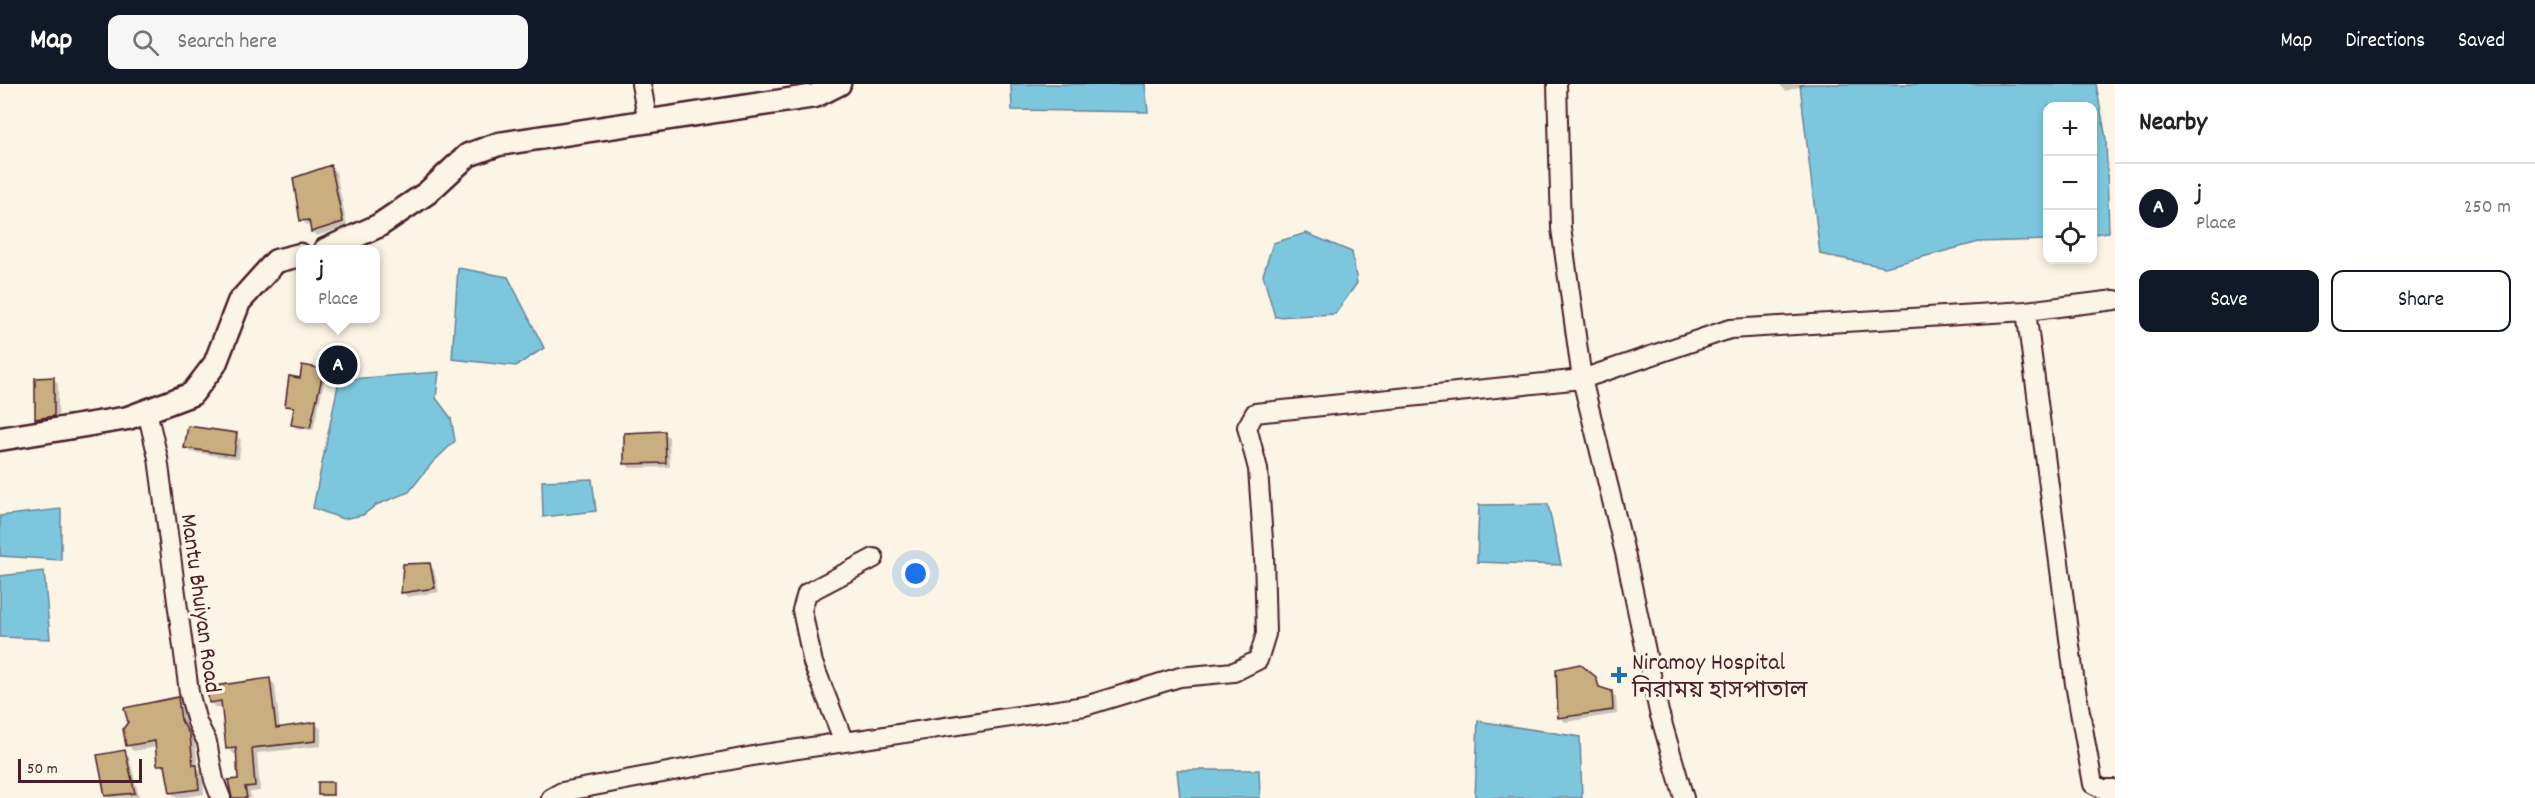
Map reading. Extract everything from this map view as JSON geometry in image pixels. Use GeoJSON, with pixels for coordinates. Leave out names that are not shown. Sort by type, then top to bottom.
{"type":"FeatureCollection","features":[{"type":"Feature","properties":{"kind":"street"},"geometry":{"type":"LineString","coordinates":[[641,84],[648,123]]}},
{"type":"Feature","properties":{"kind":"street"},"geometry":{"type":"LineString","coordinates":[[334,245],[378,226],[428,193],[468,155],[499,144],[814,96],[839,84]]}},
{"type":"Feature","properties":{"kind":"street"},"geometry":{"type":"LineString","coordinates":[[1557,84],[1561,228],[1582,379],[1625,553],[1659,712],[1684,798]]}},
{"type":"Feature","properties":{"kind":"street"},"geometry":{"type":"LineString","coordinates":[[0,440],[128,418],[192,394],[215,364],[239,302],[276,261],[296,256]]}},
{"type":"Feature","properties":{"kind":"street"},"geometry":{"type":"LineString","coordinates":[[551,798],[562,792],[583,790],[677,769],[1085,706],[1180,677],[1234,672],[1258,660],[1266,634],[1264,554],[1258,469],[1247,427],[1255,413],[1582,379],[1730,330],[2026,311],[2115,300]]}},
{"type":"Feature","properties":{"kind":"street"},"geometry":{"type":"LineString","coordinates":[[2026,311],[2075,684],[2092,784],[2103,789],[2115,789]]}},
{"type":"Feature","properties":{"kind":"street","name":"Mantu Bhuiyan Road"},"geometry":{"type":"LineString","coordinates":[[147,411],[158,458],[189,692],[197,722],[207,742],[214,780],[221,798]]}},
{"type":"Feature","properties":{"kind":"street"},"geometry":{"type":"LineString","coordinates":[[844,742],[813,663],[802,610],[807,592],[874,558]]}},
{"type":"Feature","properties":{"kind":"water"},"geometry":{"type":"Polygon","coordinates":[[[1011,84],[1145,84],[1148,112],[1012,110],[1011,84]]]}},
{"type":"Feature","properties":{"kind":"water"},"geometry":{"type":"Polygon","coordinates":[[[2096,84],[2106,139],[2109,232],[2097,234],[2097,102],[2043,102],[2043,240],[1979,242],[1885,267],[1820,254],[1800,85],[2096,84]]]}},
{"type":"Feature","properties":{"kind":"water"},"geometry":{"type":"Polygon","coordinates":[[[1306,233],[1352,252],[1357,283],[1335,314],[1275,317],[1263,275],[1273,243],[1306,233]]]}},
{"type":"Feature","properties":{"kind":"water"},"geometry":{"type":"Polygon","coordinates":[[[458,268],[508,277],[544,348],[516,366],[452,359],[458,268]]]}},
{"type":"Feature","properties":{"kind":"water"},"geometry":{"type":"Polygon","coordinates":[[[439,372],[436,398],[451,418],[455,441],[432,463],[409,492],[376,505],[363,515],[343,519],[313,508],[339,380],[439,372]]]}},
{"type":"Feature","properties":{"kind":"water"},"geometry":{"type":"Polygon","coordinates":[[[592,479],[596,511],[543,517],[542,481],[592,479]]]}},
{"type":"Feature","properties":{"kind":"water"},"geometry":{"type":"Polygon","coordinates":[[[1548,504],[1561,565],[1477,562],[1479,505],[1548,504]]]}},
{"type":"Feature","properties":{"kind":"water"},"geometry":{"type":"Polygon","coordinates":[[[61,509],[61,560],[0,556],[0,516],[61,509]]]}},
{"type":"Feature","properties":{"kind":"water"},"geometry":{"type":"Polygon","coordinates":[[[44,571],[50,639],[0,637],[0,576],[44,571]]]}},
{"type":"Feature","properties":{"kind":"water"},"geometry":{"type":"Polygon","coordinates":[[[1478,721],[1580,737],[1582,798],[1475,798],[1478,721]]]}},
{"type":"Feature","properties":{"kind":"water"},"geometry":{"type":"Polygon","coordinates":[[[1177,770],[1259,770],[1260,798],[1180,798],[1177,770]]]}},
{"type":"Feature","properties":{"kind":"building"},"geometry":{"type":"Polygon","coordinates":[[[331,165],[343,222],[311,232],[309,220],[300,221],[293,178],[331,165]]]}},
{"type":"Feature","properties":{"kind":"building"},"geometry":{"type":"Polygon","coordinates":[[[302,365],[324,369],[310,428],[291,425],[294,407],[285,406],[289,376],[300,378],[302,365]]]}},
{"type":"Feature","properties":{"kind":"building"},"geometry":{"type":"Polygon","coordinates":[[[54,377],[54,416],[35,419],[35,378],[54,377]]]}},
{"type":"Feature","properties":{"kind":"building"},"geometry":{"type":"Polygon","coordinates":[[[188,426],[237,433],[234,455],[184,448],[188,426]]]}},
{"type":"Feature","properties":{"kind":"building"},"geometry":{"type":"Polygon","coordinates":[[[665,431],[666,463],[624,464],[624,433],[665,431]]]}},
{"type":"Feature","properties":{"kind":"building"},"geometry":{"type":"Polygon","coordinates":[[[430,563],[435,588],[401,593],[403,564],[430,563]]]}},
{"type":"Feature","properties":{"kind":"building"},"geometry":{"type":"Polygon","coordinates":[[[1580,664],[1596,677],[1599,687],[1612,691],[1613,710],[1558,718],[1556,669],[1580,664]]]}},
{"type":"Feature","properties":{"kind":"building"},"geometry":{"type":"Polygon","coordinates":[[[270,678],[276,728],[316,722],[316,741],[252,748],[255,786],[245,787],[247,798],[232,798],[228,780],[238,779],[236,748],[226,749],[221,701],[209,703],[207,687],[270,678]]]}},
{"type":"Feature","properties":{"kind":"building"},"geometry":{"type":"Polygon","coordinates":[[[178,697],[181,720],[190,735],[193,765],[197,765],[199,789],[170,793],[165,765],[157,765],[155,741],[126,746],[123,729],[128,722],[124,708],[178,697]]]}},
{"type":"Feature","properties":{"kind":"building"},"geometry":{"type":"Polygon","coordinates":[[[125,750],[135,793],[105,796],[97,755],[125,750]]]}},
{"type":"Feature","properties":{"kind":"building"},"geometry":{"type":"Polygon","coordinates":[[[318,782],[333,782],[333,795],[318,795],[318,782]]]}},
{"type":"Feature","properties":{"kind":"place","name":"j"},"geometry":{"type":"Point","coordinates":[338,365]}},
{"type":"Feature","properties":{"kind":"place","name":"Niramoy Hospital নিরাময় হাসপাতাল"},"geometry":{"type":"Point","coordinates":[1619,675]}}]}
